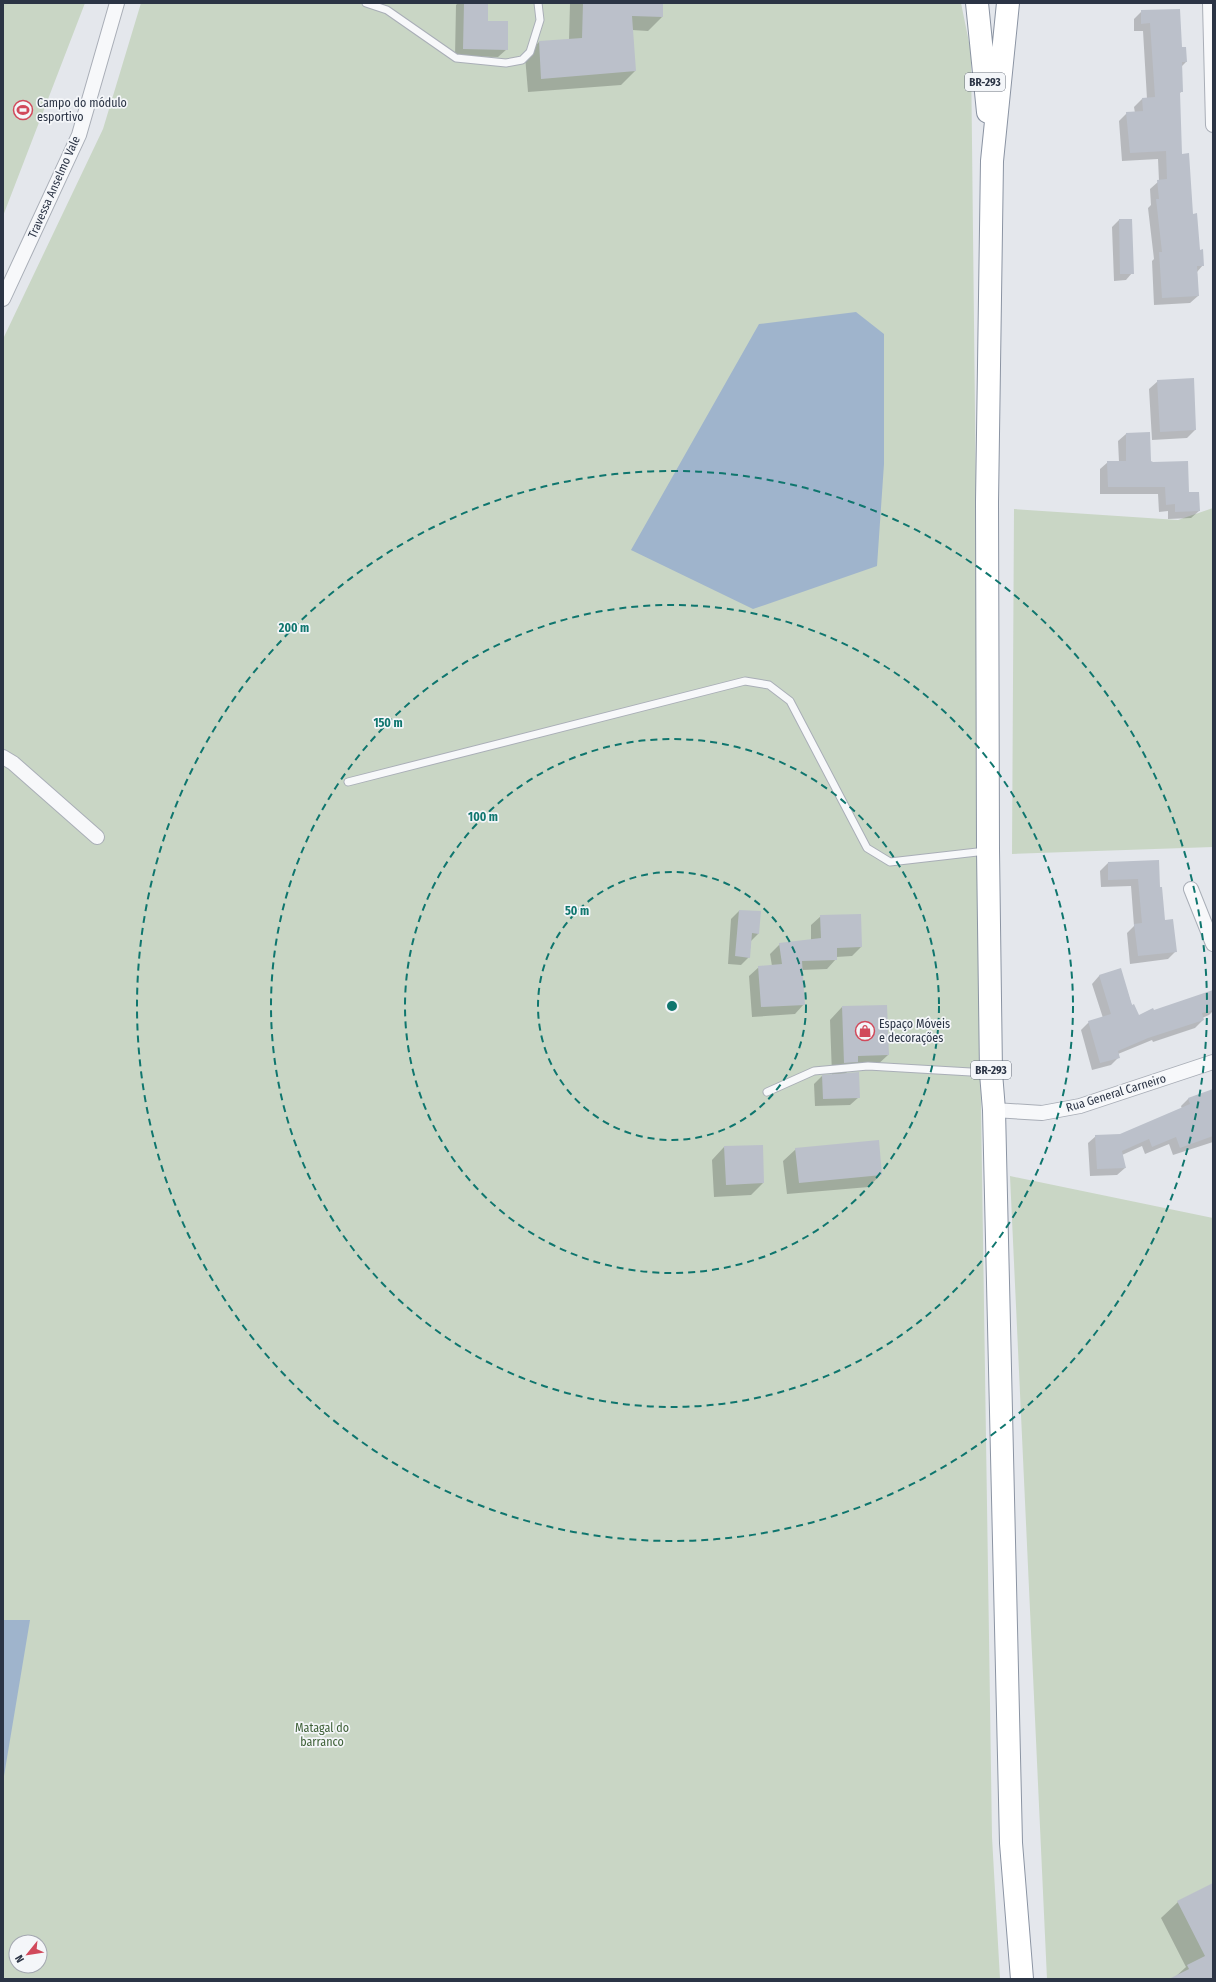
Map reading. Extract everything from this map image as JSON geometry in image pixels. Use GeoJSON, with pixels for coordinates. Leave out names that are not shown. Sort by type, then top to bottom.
{"type":"FeatureCollection","features":[{"type":"Feature","properties":{"kind":"highway","name":"BR-293"},"geometry":{"type":"LineString","coordinates":[[977,3],[992,161]]}},
{"type":"Feature","properties":{"kind":"highway","name":"BR-293"},"geometry":{"type":"LineString","coordinates":[[1008,3],[992,161],[987,502],[988,850],[991,1073],[994,1110],[1011,1843],[1022,1979]]}},
{"type":"Feature","properties":{"kind":"street","name":"Travessa Anselmo Vale"},"geometry":{"type":"LineString","coordinates":[[3,299],[78,135],[117,3]]}},
{"type":"Feature","properties":{"kind":"street"},"geometry":{"type":"LineString","coordinates":[[1210,3],[1213,125]]}},
{"type":"Feature","properties":{"kind":"street"},"geometry":{"type":"LineString","coordinates":[[3,757],[13,763],[97,837]]}},
{"type":"Feature","properties":{"kind":"street"},"geometry":{"type":"LineString","coordinates":[[1191,889],[1213,944]]}},
{"type":"Feature","properties":{"kind":"street","name":"Rua General Carneiro"},"geometry":{"type":"LineString","coordinates":[[994,1110],[1042,1113],[1080,1106],[1213,1062]]}},
{"type":"Feature","properties":{"kind":"lane"},"geometry":{"type":"LineString","coordinates":[[366,3],[387,10],[456,58],[506,63],[522,60],[530,52],[540,20],[538,3]]}},
{"type":"Feature","properties":{"kind":"lane"},"geometry":{"type":"LineString","coordinates":[[348,782],[745,681],[769,685],[790,701],[867,848],[890,862],[988,850]]}},
{"type":"Feature","properties":{"kind":"lane"},"geometry":{"type":"LineString","coordinates":[[768,1092],[814,1071],[868,1066],[991,1073]]}},
{"type":"Feature","properties":{"kind":"green space","name":"Campo do módulo esportivo"},"geometry":{"type":"Polygon","coordinates":[[[3,3],[85,3],[3,216],[3,3]]]}},
{"type":"Feature","properties":{"kind":"green space","name":"Matagal do barranco"},"geometry":{"type":"Polygon","coordinates":[[[141,3],[961,3],[971,52],[980,1039],[992,1837],[1000,1979],[3,1979],[3,339],[103,129],[141,3]]]}},
{"type":"Feature","properties":{"kind":"green space"},"geometry":{"type":"Polygon","coordinates":[[[1213,508],[1213,847],[1012,854],[1014,509],[1178,520],[1213,508]]]}},
{"type":"Feature","properties":{"kind":"green space"},"geometry":{"type":"Polygon","coordinates":[[[1010,1176],[1213,1218],[1213,1979],[1047,1979],[1010,1176]]]}},
{"type":"Feature","properties":{"kind":"water"},"geometry":{"type":"Polygon","coordinates":[[[856,312],[884,334],[884,464],[877,566],[753,609],[631,550],[759,324],[856,312]]]}},
{"type":"Feature","properties":{"kind":"water"},"geometry":{"type":"Polygon","coordinates":[[[3,1620],[30,1620],[3,1782],[3,1620]]]}},
{"type":"Feature","properties":{"kind":"building"},"geometry":{"type":"Polygon","coordinates":[[[464,3],[488,3],[488,21],[508,21],[508,50],[463,49],[464,3]]]}},
{"type":"Feature","properties":{"kind":"building"},"geometry":{"type":"Polygon","coordinates":[[[583,3],[663,3],[663,17],[632,16],[636,71],[541,79],[539,41],[582,38],[583,3]]]}},
{"type":"Feature","properties":{"kind":"building"},"geometry":{"type":"Polygon","coordinates":[[[1180,9],[1182,47],[1186,47],[1187,62],[1182,62],[1183,92],[1180,92],[1182,154],[1189,153],[1193,214],[1197,213],[1200,250],[1203,249],[1204,266],[1197,266],[1199,296],[1162,298],[1159,252],[1162,252],[1156,199],[1159,199],[1157,180],[1167,179],[1166,151],[1130,153],[1126,112],[1143,111],[1142,98],[1155,97],[1150,23],[1141,24],[1141,10],[1180,9]]]}},
{"type":"Feature","properties":{"kind":"building"},"geometry":{"type":"Polygon","coordinates":[[[1119,219],[1132,219],[1134,274],[1120,274],[1119,219]]]}},
{"type":"Feature","properties":{"kind":"building"},"geometry":{"type":"Polygon","coordinates":[[[1194,378],[1196,430],[1160,432],[1157,380],[1194,378]]]}},
{"type":"Feature","properties":{"kind":"building"},"geometry":{"type":"Polygon","coordinates":[[[1150,432],[1151,461],[1188,461],[1189,492],[1199,492],[1200,511],[1175,512],[1175,504],[1166,505],[1165,487],[1108,487],[1107,461],[1126,461],[1126,433],[1150,432]]]}},
{"type":"Feature","properties":{"kind":"building"},"geometry":{"type":"Polygon","coordinates":[[[1159,860],[1160,887],[1162,887],[1165,920],[1173,919],[1177,952],[1138,956],[1134,924],[1142,923],[1138,879],[1108,880],[1108,862],[1159,860]]]}},
{"type":"Feature","properties":{"kind":"building"},"geometry":{"type":"Polygon","coordinates":[[[739,910],[761,911],[759,934],[752,933],[750,958],[735,956],[739,910]]]}},
{"type":"Feature","properties":{"kind":"building"},"geometry":{"type":"Polygon","coordinates":[[[861,914],[862,947],[837,948],[837,960],[802,961],[805,1005],[761,1007],[758,966],[782,964],[779,943],[821,938],[820,915],[861,914]]]}},
{"type":"Feature","properties":{"kind":"building"},"geometry":{"type":"Polygon","coordinates":[[[1121,968],[1132,1005],[1134,1004],[1139,1015],[1153,1008],[1154,1010],[1213,990],[1213,1010],[1202,1013],[1204,1020],[1148,1038],[1118,1051],[1120,1058],[1100,1063],[1088,1021],[1111,1014],[1099,975],[1121,968]]]}},
{"type":"Feature","properties":{"kind":"building","name":"Espaço Móveis e decorações"},"geometry":{"type":"Polygon","coordinates":[[[887,1005],[889,1055],[858,1056],[858,1062],[844,1063],[842,1006],[887,1005]]]}},
{"type":"Feature","properties":{"kind":"building"},"geometry":{"type":"Polygon","coordinates":[[[859,1072],[860,1098],[823,1099],[822,1075],[859,1072]]]}},
{"type":"Feature","properties":{"kind":"building"},"geometry":{"type":"Polygon","coordinates":[[[1213,1089],[1213,1136],[1180,1148],[1176,1137],[1152,1147],[1149,1139],[1122,1151],[1126,1168],[1097,1169],[1095,1135],[1120,1134],[1190,1104],[1188,1098],[1213,1089]]]}},
{"type":"Feature","properties":{"kind":"building"},"geometry":{"type":"Polygon","coordinates":[[[879,1140],[882,1175],[799,1183],[795,1148],[879,1140]]]}},
{"type":"Feature","properties":{"kind":"building"},"geometry":{"type":"Polygon","coordinates":[[[763,1145],[764,1183],[726,1185],[724,1146],[763,1145]]]}},
{"type":"Feature","properties":{"kind":"building"},"geometry":{"type":"Polygon","coordinates":[[[1213,1883],[1213,1979],[1169,1979],[1189,1969],[1187,1965],[1205,1956],[1177,1901],[1213,1883]]]}},
{"type":"Feature","properties":{"kind":"place","name":"Campo do módulo esportivo"},"geometry":{"type":"Point","coordinates":[23,110]}},
{"type":"Feature","properties":{"kind":"place","name":"Espaço Móveis e decorações"},"geometry":{"type":"Point","coordinates":[865,1031]}}]}
